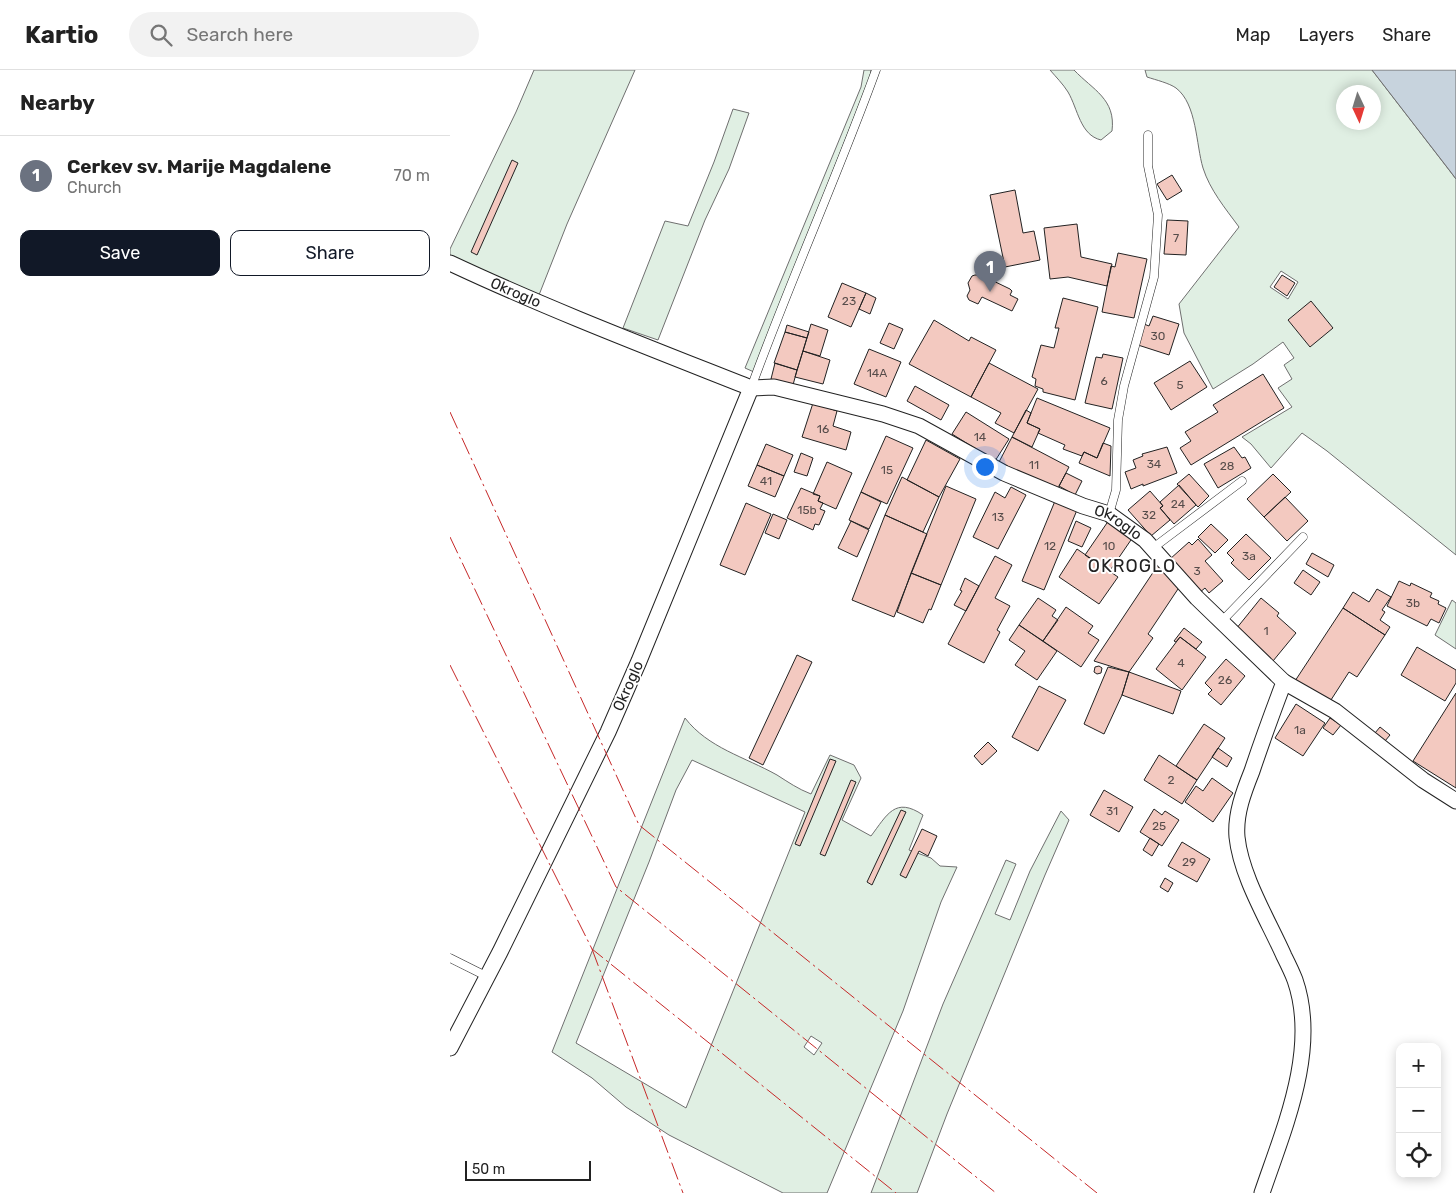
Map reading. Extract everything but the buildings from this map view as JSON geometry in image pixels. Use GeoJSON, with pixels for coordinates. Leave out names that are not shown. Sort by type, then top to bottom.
{"type":"FeatureCollection","features":[{"type":"Feature","properties":{"kind":"street","name":"Okroglo"},"geometry":{"type":"LineString","coordinates":[[450,263],[580,319],[751,388],[774,387],[874,412],[919,426],[1004,473],[1083,506],[1109,514],[1145,540],[1197,598],[1284,682],[1335,711],[1423,780],[1456,801]]}},
{"type":"Feature","properties":{"kind":"street","name":"Okroglo"},"geometry":{"type":"LineString","coordinates":[[450,1048],[500,952],[608,732],[751,388]]}},
{"type":"Feature","properties":{"kind":"street"},"geometry":{"type":"LineString","coordinates":[[1262,1193],[1292,1104],[1298,1080],[1302,1049],[1301,1012],[1295,981],[1246,870],[1237,837],[1238,818],[1244,793],[1284,682]]}},
{"type":"Feature","properties":{"kind":"lane"},"geometry":{"type":"LineString","coordinates":[[751,388],[876,70]]}},
{"type":"Feature","properties":{"kind":"lane"},"geometry":{"type":"LineString","coordinates":[[1109,514],[1116,490],[1118,420],[1124,386],[1154,277],[1158,215],[1148,166],[1148,135]]}},
{"type":"Feature","properties":{"kind":"lane"},"geometry":{"type":"LineString","coordinates":[[1153,548],[1242,481]]}},
{"type":"Feature","properties":{"kind":"lane"},"geometry":{"type":"LineString","coordinates":[[1222,621],[1303,536]]}},
{"type":"Feature","properties":{"kind":"lane"},"geometry":{"type":"LineString","coordinates":[[450,958],[486,976]]}},
{"type":"Feature","properties":{"kind":"green space"},"geometry":{"type":"Polygon","coordinates":[[[534,70],[635,70],[567,224],[539,295],[450,257],[450,249],[516,112],[534,70]]]}},
{"type":"Feature","properties":{"kind":"green space"},"geometry":{"type":"Polygon","coordinates":[[[864,70],[871,70],[870,77],[754,372],[745,368],[861,87],[864,70]]]}},
{"type":"Feature","properties":{"kind":"green space"},"geometry":{"type":"Polygon","coordinates":[[[1050,70],[1074,70],[1102,96],[1110,111],[1112,131],[1101,140],[1088,133],[1080,121],[1068,92],[1050,70]]]}},
{"type":"Feature","properties":{"kind":"green space"},"geometry":{"type":"Polygon","coordinates":[[[1145,70],[1372,70],[1456,179],[1456,555],[1302,433],[1271,468],[1251,444],[1242,437],[1292,407],[1278,388],[1292,379],[1284,365],[1294,358],[1283,342],[1253,364],[1213,389],[1184,333],[1179,304],[1239,227],[1218,199],[1206,176],[1195,125],[1188,104],[1176,88],[1147,77],[1145,70]],[[1281,271],[1270,287],[1288,299],[1298,282],[1281,271]]]}},
{"type":"Feature","properties":{"kind":"green space"},"geometry":{"type":"Polygon","coordinates":[[[733,109],[749,113],[729,169],[705,220],[658,340],[623,328],[665,221],[688,226],[733,109]]]}},
{"type":"Feature","properties":{"kind":"green space"},"geometry":{"type":"Polygon","coordinates":[[[1452,600],[1456,603],[1456,649],[1435,635],[1452,600]]]}},
{"type":"Feature","properties":{"kind":"green space"},"geometry":{"type":"Polygon","coordinates":[[[685,718],[694,728],[716,744],[811,794],[830,755],[854,765],[861,778],[842,820],[871,836],[893,810],[905,807],[913,810],[923,815],[909,850],[931,858],[940,866],[957,867],[941,902],[903,1011],[827,1193],[783,1193],[669,1135],[626,1107],[592,1078],[552,1052],[685,718]],[[692,760],[676,790],[576,1043],[686,1108],[805,812],[692,760]],[[811,1036],[804,1047],[814,1055],[822,1043],[811,1036]]]}},
{"type":"Feature","properties":{"kind":"green space"},"geometry":{"type":"Polygon","coordinates":[[[1061,811],[1069,820],[947,1114],[917,1193],[871,1193],[943,1004],[1006,860],[1016,864],[995,914],[1010,920],[1030,871],[1061,811]]]}},
{"type":"Feature","properties":{"kind":"shaded area"},"geometry":{"type":"Polygon","coordinates":[[[1372,70],[1456,70],[1456,179],[1450,171],[1372,70]]]}},
{"type":"Feature","properties":{"kind":"power"},"geometry":{"type":"LineString","coordinates":[[450,412],[639,825],[1097,1193]]}},
{"type":"Feature","properties":{"kind":"power"},"geometry":{"type":"LineString","coordinates":[[450,537],[616,887],[996,1193]]}},
{"type":"Feature","properties":{"kind":"power"},"geometry":{"type":"LineString","coordinates":[[450,665],[592,949],[896,1193]]}},
{"type":"Feature","properties":{"kind":"power"},"geometry":{"type":"LineString","coordinates":[[592,949],[683,1193]]}},
{"type":"Feature","properties":{"kind":"place","name":"Cerkev sv. Marije Magdalene"},"geometry":{"type":"Point","coordinates":[990,292]}},
{"type":"Feature","properties":{"kind":"district","name":"OKROGLO"},"geometry":{"type":"Point","coordinates":[1132,566]}}]}
